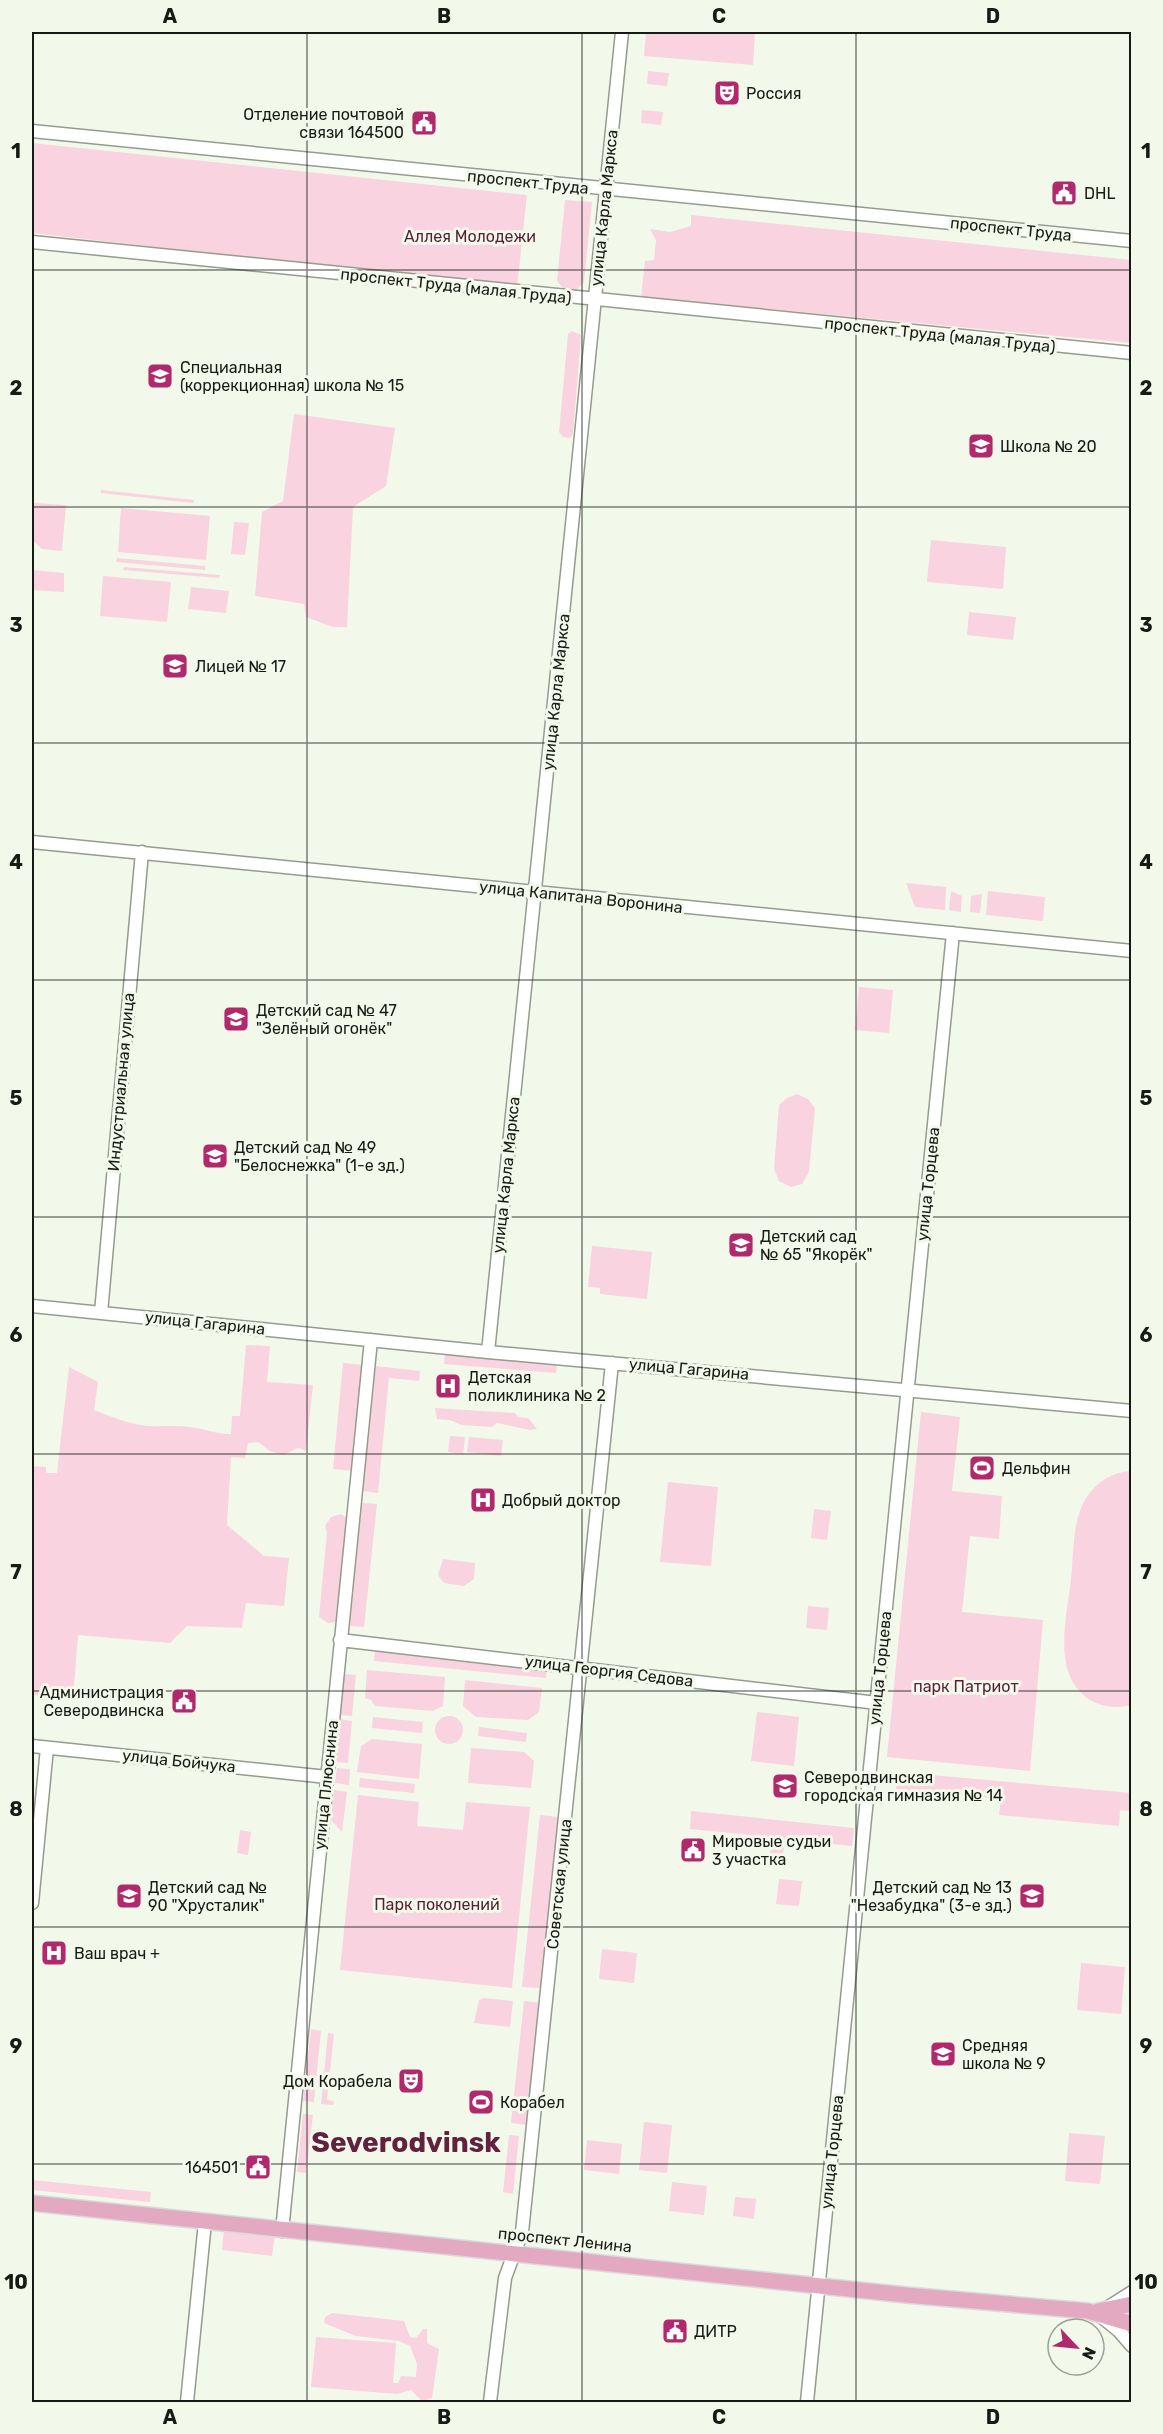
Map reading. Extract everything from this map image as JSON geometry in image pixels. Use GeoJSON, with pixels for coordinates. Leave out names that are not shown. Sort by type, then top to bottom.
{"type":"FeatureCollection","features":[{"type":"Feature","properties":{"kind":"main road","name":"проспект Ленина"},"geometry":{"type":"LineString","coordinates":[[32,2204],[819,2286],[1095,2312]]}},
{"type":"Feature","properties":{"kind":"main road"},"geometry":{"type":"LineString","coordinates":[[1095,2312],[1131,2304]]}},
{"type":"Feature","properties":{"kind":"main road"},"geometry":{"type":"LineString","coordinates":[[1095,2312],[1131,2324]]}},
{"type":"Feature","properties":{"kind":"street","name":"улица Карла Маркса"},"geometry":{"type":"LineString","coordinates":[[488,1352],[622,32]]}},
{"type":"Feature","properties":{"kind":"street","name":"проспект Труда"},"geometry":{"type":"LineString","coordinates":[[32,131],[1131,241]]}},
{"type":"Feature","properties":{"kind":"street","name":"проспект Труда (малая Труда)"},"geometry":{"type":"LineString","coordinates":[[32,242],[595,301],[1131,353]]}},
{"type":"Feature","properties":{"kind":"street","name":"улица Капитана Воронина"},"geometry":{"type":"LineString","coordinates":[[32,842],[1131,951]]}},
{"type":"Feature","properties":{"kind":"street","name":"Индустриальная улица"},"geometry":{"type":"LineString","coordinates":[[101,1313],[142,852]]}},
{"type":"Feature","properties":{"kind":"street","name":"улица Торцева"},"geometry":{"type":"LineString","coordinates":[[807,2403],[954,933]]}},
{"type":"Feature","properties":{"kind":"street","name":"улица Гагарина"},"geometry":{"type":"LineString","coordinates":[[32,1306],[488,1352],[1131,1411]]}},
{"type":"Feature","properties":{"kind":"street","name":"улица Плюснина"},"geometry":{"type":"LineString","coordinates":[[282,2231],[371,1340]]}},
{"type":"Feature","properties":{"kind":"street","name":"Советская улица"},"geometry":{"type":"LineString","coordinates":[[490,2403],[505,2278],[524,2221],[612,1363]]}},
{"type":"Feature","properties":{"kind":"street","name":"улица Георгия Седова"},"geometry":{"type":"LineString","coordinates":[[340,1640],[877,1703]]}},
{"type":"Feature","properties":{"kind":"street","name":"улица Бойчука"},"geometry":{"type":"LineString","coordinates":[[32,1746],[327,1777]]}},
{"type":"Feature","properties":{"kind":"street"},"geometry":{"type":"LineString","coordinates":[[32,1903],[47,1748]]}},
{"type":"Feature","properties":{"kind":"street"},"geometry":{"type":"LineString","coordinates":[[187,2403],[205,2222]]}},
{"type":"Feature","properties":{"kind":"street"},"geometry":{"type":"LineString","coordinates":[[1131,2292],[1095,2312],[1119,2331],[1131,2346]]}},
{"type":"Feature","properties":{"kind":"green space"},"geometry":{"type":"Polygon","coordinates":[[[646,32],[755,32],[753,65],[644,56],[646,32]]]}},
{"type":"Feature","properties":{"kind":"green space"},"geometry":{"type":"Polygon","coordinates":[[[648,71],[669,73],[667,86],[647,84],[648,71]]]}},
{"type":"Feature","properties":{"kind":"green space"},"geometry":{"type":"Polygon","coordinates":[[[642,110],[663,112],[661,125],[641,123],[642,110]]]}},
{"type":"Feature","properties":{"kind":"green space","name":"Аллея Молодежи"},"geometry":{"type":"Polygon","coordinates":[[[32,143],[527,195],[517,288],[32,233],[32,143]]]}},
{"type":"Feature","properties":{"kind":"green space"},"geometry":{"type":"Polygon","coordinates":[[[565,200],[592,202],[584,282],[575,292],[566,292],[557,281],[565,200]]]}},
{"type":"Feature","properties":{"kind":"green space"},"geometry":{"type":"Polygon","coordinates":[[[691,215],[1131,260],[1131,343],[641,297],[645,261],[654,260],[656,240],[650,229],[670,232],[691,226],[691,215]]]}},
{"type":"Feature","properties":{"kind":"green space"},"geometry":{"type":"Polygon","coordinates":[[[572,331],[581,335],[573,434],[570,438],[563,437],[559,432],[568,334],[572,331]]]}},
{"type":"Feature","properties":{"kind":"green space"},"geometry":{"type":"Polygon","coordinates":[[[294,414],[395,428],[386,486],[353,507],[347,627],[333,627],[306,617],[304,604],[255,596],[262,512],[283,501],[294,414]]]}},
{"type":"Feature","properties":{"kind":"green space"},"geometry":{"type":"Polygon","coordinates":[[[101,490],[194,500],[193,503],[101,493],[101,490]]]}},
{"type":"Feature","properties":{"kind":"green space"},"geometry":{"type":"Polygon","coordinates":[[[32,504],[66,505],[62,551],[42,549],[32,540],[32,504]]]}},
{"type":"Feature","properties":{"kind":"green space"},"geometry":{"type":"Polygon","coordinates":[[[121,508],[210,516],[206,560],[118,552],[121,508]]]}},
{"type":"Feature","properties":{"kind":"green space"},"geometry":{"type":"Polygon","coordinates":[[[234,522],[249,523],[245,555],[231,554],[234,522]]]}},
{"type":"Feature","properties":{"kind":"green space"},"geometry":{"type":"Polygon","coordinates":[[[931,540],[1006,547],[1003,589],[927,582],[931,540]]]}},
{"type":"Feature","properties":{"kind":"green space"},"geometry":{"type":"Polygon","coordinates":[[[117,558],[205,566],[205,570],[116,562],[117,558]]]}},
{"type":"Feature","properties":{"kind":"green space"},"geometry":{"type":"Polygon","coordinates":[[[124,567],[220,575],[219,578],[123,570],[124,567]]]}},
{"type":"Feature","properties":{"kind":"green space"},"geometry":{"type":"Polygon","coordinates":[[[32,570],[64,573],[64,592],[32,590],[32,570]]]}},
{"type":"Feature","properties":{"kind":"green space"},"geometry":{"type":"Polygon","coordinates":[[[103,576],[171,582],[167,622],[100,616],[103,576]]]}},
{"type":"Feature","properties":{"kind":"green space"},"geometry":{"type":"Polygon","coordinates":[[[191,587],[229,591],[226,613],[188,609],[191,587]]]}},
{"type":"Feature","properties":{"kind":"green space"},"geometry":{"type":"Polygon","coordinates":[[[969,612],[1016,617],[1013,640],[967,635],[969,612]]]}},
{"type":"Feature","properties":{"kind":"green space"},"geometry":{"type":"Polygon","coordinates":[[[906,883],[946,887],[945,910],[915,907],[906,883]]]}},
{"type":"Feature","properties":{"kind":"green space"},"geometry":{"type":"Polygon","coordinates":[[[951,891],[962,896],[961,912],[949,910],[951,891]]]}},
{"type":"Feature","properties":{"kind":"green space"},"geometry":{"type":"Polygon","coordinates":[[[988,891],[1045,897],[1043,921],[986,915],[988,891]]]}},
{"type":"Feature","properties":{"kind":"green space"},"geometry":{"type":"Polygon","coordinates":[[[982,894],[980,913],[970,912],[971,896],[982,894]]]}},
{"type":"Feature","properties":{"kind":"green space"},"geometry":{"type":"Polygon","coordinates":[[[859,987],[893,990],[889,1033],[855,1030],[859,987]]]}},
{"type":"Feature","properties":{"kind":"green space"},"geometry":{"type":"Polygon","coordinates":[[[797,1094],[808,1099],[815,1108],[809,1172],[802,1184],[791,1187],[779,1181],[774,1169],[779,1105],[787,1098],[797,1094]]]}},
{"type":"Feature","properties":{"kind":"green space"},"geometry":{"type":"Polygon","coordinates":[[[592,1246],[652,1252],[647,1299],[600,1294],[600,1288],[588,1287],[592,1246]]]}},
{"type":"Feature","properties":{"kind":"green space"},"geometry":{"type":"Polygon","coordinates":[[[246,1345],[270,1346],[267,1382],[313,1385],[306,1451],[298,1448],[283,1455],[270,1451],[258,1442],[248,1443],[245,1458],[231,1457],[227,1525],[264,1556],[289,1558],[284,1606],[246,1603],[242,1628],[187,1626],[170,1643],[78,1635],[73,1699],[32,1695],[32,1466],[46,1467],[46,1473],[57,1473],[69,1367],[98,1382],[94,1410],[141,1425],[185,1426],[231,1434],[232,1416],[240,1416],[246,1345]]]}},
{"type":"Feature","properties":{"kind":"green space"},"geometry":{"type":"Polygon","coordinates":[[[445,1351],[472,1353],[477,1358],[557,1365],[556,1373],[444,1364],[445,1351]]]}},
{"type":"Feature","properties":{"kind":"green space"},"geometry":{"type":"Polygon","coordinates":[[[343,1363],[364,1365],[355,1471],[333,1469],[343,1363]]]}},
{"type":"Feature","properties":{"kind":"green space"},"geometry":{"type":"Polygon","coordinates":[[[376,1366],[420,1371],[419,1381],[389,1378],[378,1493],[363,1491],[376,1366]]]}},
{"type":"Feature","properties":{"kind":"green space"},"geometry":{"type":"Polygon","coordinates":[[[435,1408],[515,1413],[518,1417],[528,1418],[537,1429],[530,1430],[497,1423],[492,1427],[461,1425],[450,1420],[437,1419],[435,1408]]]}},
{"type":"Feature","properties":{"kind":"green space","name":"парк Патриот"},"geometry":{"type":"Polygon","coordinates":[[[921,1412],[960,1417],[952,1491],[1002,1496],[999,1539],[970,1536],[962,1612],[1043,1620],[1030,1771],[887,1757],[921,1412]]]}},
{"type":"Feature","properties":{"kind":"green space"},"geometry":{"type":"Polygon","coordinates":[[[450,1436],[465,1437],[463,1454],[448,1452],[450,1436]]]}},
{"type":"Feature","properties":{"kind":"green space"},"geometry":{"type":"Polygon","coordinates":[[[469,1437],[503,1440],[501,1456],[467,1452],[469,1437]]]}},
{"type":"Feature","properties":{"kind":"green space"},"geometry":{"type":"Polygon","coordinates":[[[1131,1471],[1132,1705],[1112,1707],[1092,1701],[1079,1690],[1070,1677],[1064,1646],[1065,1628],[1074,1537],[1081,1507],[1090,1492],[1100,1482],[1118,1473],[1131,1471]]]}},
{"type":"Feature","properties":{"kind":"green space"},"geometry":{"type":"Polygon","coordinates":[[[668,1482],[718,1487],[711,1566],[660,1562],[668,1482]]]}},
{"type":"Feature","properties":{"kind":"green space"},"geometry":{"type":"Polygon","coordinates":[[[362,1503],[377,1504],[364,1627],[350,1626],[362,1503]]]}},
{"type":"Feature","properties":{"kind":"green space"},"geometry":{"type":"Polygon","coordinates":[[[814,1509],[831,1511],[827,1540],[811,1538],[814,1509]]]}},
{"type":"Feature","properties":{"kind":"green space"},"geometry":{"type":"Polygon","coordinates":[[[341,1514],[350,1520],[340,1617],[336,1622],[328,1623],[319,1617],[327,1532],[325,1526],[331,1517],[341,1514]]]}},
{"type":"Feature","properties":{"kind":"green space"},"geometry":{"type":"Polygon","coordinates":[[[443,1559],[475,1563],[474,1579],[464,1586],[444,1583],[438,1575],[443,1559]]]}},
{"type":"Feature","properties":{"kind":"green space"},"geometry":{"type":"Polygon","coordinates":[[[808,1606],[829,1608],[827,1630],[806,1628],[808,1606]]]}},
{"type":"Feature","properties":{"kind":"green space"},"geometry":{"type":"Polygon","coordinates":[[[375,1651],[547,1667],[546,1678],[374,1661],[375,1651]]]}},
{"type":"Feature","properties":{"kind":"green space"},"geometry":{"type":"Polygon","coordinates":[[[367,1670],[445,1677],[443,1706],[433,1711],[375,1706],[371,1700],[365,1698],[367,1670]]]}},
{"type":"Feature","properties":{"kind":"green space"},"geometry":{"type":"Polygon","coordinates":[[[343,1674],[356,1675],[352,1716],[339,1715],[343,1674]]]}},
{"type":"Feature","properties":{"kind":"green space"},"geometry":{"type":"Polygon","coordinates":[[[465,1680],[542,1688],[539,1712],[528,1720],[476,1717],[463,1706],[465,1680]]]}},
{"type":"Feature","properties":{"kind":"green space"},"geometry":{"type":"Polygon","coordinates":[[[757,1712],[799,1717],[794,1766],[751,1761],[757,1712]]]}},
{"type":"Feature","properties":{"kind":"green space"},"geometry":{"type":"Polygon","coordinates":[[[449,1716],[459,1720],[463,1730],[459,1740],[449,1744],[439,1740],[435,1730],[439,1720],[449,1716]]]}},
{"type":"Feature","properties":{"kind":"green space"},"geometry":{"type":"Polygon","coordinates":[[[373,1717],[423,1722],[422,1733],[372,1728],[373,1717]]]}},
{"type":"Feature","properties":{"kind":"green space"},"geometry":{"type":"Polygon","coordinates":[[[340,1719],[352,1721],[348,1763],[335,1762],[340,1719]]]}},
{"type":"Feature","properties":{"kind":"green space"},"geometry":{"type":"Polygon","coordinates":[[[479,1727],[527,1733],[526,1742],[478,1736],[479,1727]]]}},
{"type":"Feature","properties":{"kind":"green space"},"geometry":{"type":"Polygon","coordinates":[[[372,1739],[422,1744],[419,1779],[357,1772],[361,1746],[372,1739]]]}},
{"type":"Feature","properties":{"kind":"green space"},"geometry":{"type":"Polygon","coordinates":[[[471,1748],[524,1752],[534,1761],[531,1788],[468,1783],[471,1748]]]}},
{"type":"Feature","properties":{"kind":"green space"},"geometry":{"type":"Polygon","coordinates":[[[337,1768],[350,1769],[349,1785],[335,1783],[337,1768]]]}},
{"type":"Feature","properties":{"kind":"green space"},"geometry":{"type":"Polygon","coordinates":[[[898,1772],[1131,1793],[1131,1811],[1120,1810],[1119,1826],[999,1815],[1001,1799],[896,1789],[898,1772]]]}},
{"type":"Feature","properties":{"kind":"green space"},"geometry":{"type":"Polygon","coordinates":[[[360,1778],[415,1784],[414,1793],[359,1787],[360,1778]]]}},
{"type":"Feature","properties":{"kind":"green space"},"geometry":{"type":"Polygon","coordinates":[[[334,1790],[347,1792],[342,1832],[331,1820],[334,1790]]]}},
{"type":"Feature","properties":{"kind":"green space","name":"Парк поколений"},"geometry":{"type":"Polygon","coordinates":[[[358,1795],[419,1802],[417,1826],[463,1830],[466,1802],[530,1807],[512,1988],[340,1970],[358,1795]]]}},
{"type":"Feature","properties":{"kind":"green space"},"geometry":{"type":"Polygon","coordinates":[[[691,1811],[854,1828],[852,1846],[785,1839],[782,1863],[769,1861],[772,1837],[690,1829],[691,1811]]]}},
{"type":"Feature","properties":{"kind":"green space"},"geometry":{"type":"Polygon","coordinates":[[[540,1815],[558,1817],[541,1988],[522,1987],[540,1815]]]}},
{"type":"Feature","properties":{"kind":"green space"},"geometry":{"type":"Polygon","coordinates":[[[240,1830],[251,1832],[248,1855],[237,1853],[240,1830]]]}},
{"type":"Feature","properties":{"kind":"green space"},"geometry":{"type":"Polygon","coordinates":[[[779,1879],[802,1881],[799,1906],[776,1904],[779,1879]]]}},
{"type":"Feature","properties":{"kind":"green space"},"geometry":{"type":"Polygon","coordinates":[[[602,1949],[637,1953],[634,1983],[599,1979],[602,1949]]]}},
{"type":"Feature","properties":{"kind":"green space"},"geometry":{"type":"Polygon","coordinates":[[[1081,1963],[1125,1967],[1121,2014],[1077,2010],[1081,1963]]]}},
{"type":"Feature","properties":{"kind":"green space"},"geometry":{"type":"Polygon","coordinates":[[[484,1998],[513,2001],[510,2027],[474,2023],[479,2000],[484,1998]]]}},
{"type":"Feature","properties":{"kind":"green space"},"geometry":{"type":"Polygon","coordinates":[[[524,2001],[542,2003],[529,2125],[511,2123],[524,2001]]]}},
{"type":"Feature","properties":{"kind":"green space"},"geometry":{"type":"Polygon","coordinates":[[[311,2029],[321,2031],[314,2102],[303,2101],[311,2029]]]}},
{"type":"Feature","properties":{"kind":"green space"},"geometry":{"type":"Polygon","coordinates":[[[328,2033],[334,2034],[327,2100],[334,2101],[333,2105],[321,2104],[328,2033]]]}},
{"type":"Feature","properties":{"kind":"green space"},"geometry":{"type":"Polygon","coordinates":[[[303,2114],[313,2115],[306,2173],[297,2172],[303,2114]]]}},
{"type":"Feature","properties":{"kind":"green space"},"geometry":{"type":"Polygon","coordinates":[[[644,2122],[672,2125],[667,2173],[639,2170],[644,2122]]]}},
{"type":"Feature","properties":{"kind":"green space"},"geometry":{"type":"Polygon","coordinates":[[[1069,2133],[1105,2136],[1100,2184],[1065,2181],[1069,2133]]]}},
{"type":"Feature","properties":{"kind":"green space"},"geometry":{"type":"Polygon","coordinates":[[[509,2135],[519,2136],[513,2194],[503,2192],[509,2135]]]}},
{"type":"Feature","properties":{"kind":"green space"},"geometry":{"type":"Polygon","coordinates":[[[587,2140],[622,2144],[619,2174],[584,2170],[587,2140]]]}},
{"type":"Feature","properties":{"kind":"green space"},"geometry":{"type":"Polygon","coordinates":[[[32,2180],[151,2192],[150,2202],[32,2190],[32,2180]]]}},
{"type":"Feature","properties":{"kind":"green space"},"geometry":{"type":"Polygon","coordinates":[[[672,2182],[707,2186],[704,2215],[669,2211],[672,2182]]]}},
{"type":"Feature","properties":{"kind":"green space"},"geometry":{"type":"Polygon","coordinates":[[[735,2197],[756,2199],[754,2219],[733,2216],[735,2197]]]}},
{"type":"Feature","properties":{"kind":"green space"},"geometry":{"type":"Polygon","coordinates":[[[224,2229],[275,2234],[272,2256],[222,2250],[224,2229]]]}},
{"type":"Feature","properties":{"kind":"green space"},"geometry":{"type":"Polygon","coordinates":[[[332,2313],[404,2321],[410,2337],[416,2338],[423,2329],[427,2329],[427,2343],[439,2349],[432,2398],[422,2401],[411,2390],[397,2394],[311,2387],[316,2337],[396,2343],[393,2383],[398,2383],[401,2376],[416,2377],[417,2364],[410,2346],[399,2341],[356,2336],[324,2323],[325,2317],[332,2313]]]}},
{"type":"Feature","properties":{"kind":"place","name":"Россия"},"geometry":{"type":"Point","coordinates":[727,93]}},
{"type":"Feature","properties":{"kind":"place","name":"Отделение почтовой связи 164500"},"geometry":{"type":"Point","coordinates":[424,123]}},
{"type":"Feature","properties":{"kind":"place","name":"DHL"},"geometry":{"type":"Point","coordinates":[1064,193]}},
{"type":"Feature","properties":{"kind":"place","name":"Специальная (коррекционная) школа № 15"},"geometry":{"type":"Point","coordinates":[160,376]}},
{"type":"Feature","properties":{"kind":"place","name":"Школа № 20"},"geometry":{"type":"Point","coordinates":[981,446]}},
{"type":"Feature","properties":{"kind":"place","name":"Лицей № 17"},"geometry":{"type":"Point","coordinates":[175,666]}},
{"type":"Feature","properties":{"kind":"place","name":"Детский сад № 47 \"Зелёный огонёк\""},"geometry":{"type":"Point","coordinates":[236,1019]}},
{"type":"Feature","properties":{"kind":"place","name":"Детский сад № 49 \"Белоснежка\" (1-е зд.)"},"geometry":{"type":"Point","coordinates":[215,1156]}},
{"type":"Feature","properties":{"kind":"place","name":"Детский сад № 65 \"Якорёк\""},"geometry":{"type":"Point","coordinates":[741,1245]}},
{"type":"Feature","properties":{"kind":"place","name":"Детская поликлиника № 2"},"geometry":{"type":"Point","coordinates":[448,1386]}},
{"type":"Feature","properties":{"kind":"place","name":"Дельфин"},"geometry":{"type":"Point","coordinates":[982,1468]}},
{"type":"Feature","properties":{"kind":"place","name":"Добрый доктор"},"geometry":{"type":"Point","coordinates":[483,1500]}},
{"type":"Feature","properties":{"kind":"place","name":"Администрация Северодвинска"},"geometry":{"type":"Point","coordinates":[184,1701]}},
{"type":"Feature","properties":{"kind":"place","name":"Северодвинская городская гимназия № 14"},"geometry":{"type":"Point","coordinates":[785,1786]}},
{"type":"Feature","properties":{"kind":"place","name":"Мировые судьи 3 участка"},"geometry":{"type":"Point","coordinates":[693,1850]}},
{"type":"Feature","properties":{"kind":"place","name":"Детский сад № 90 \"Хрусталик\""},"geometry":{"type":"Point","coordinates":[129,1896]}},
{"type":"Feature","properties":{"kind":"place","name":"Детский сад № 13 \"Незабудка\" (3-е зд.)"},"geometry":{"type":"Point","coordinates":[1032,1896]}},
{"type":"Feature","properties":{"kind":"place","name":"Ваш врач +"},"geometry":{"type":"Point","coordinates":[54,1953]}},
{"type":"Feature","properties":{"kind":"place","name":"Средняя школа № 9"},"geometry":{"type":"Point","coordinates":[943,2054]}},
{"type":"Feature","properties":{"kind":"place","name":"Дом Корабела"},"geometry":{"type":"Point","coordinates":[411,2081]}},
{"type":"Feature","properties":{"kind":"place","name":"Корабел"},"geometry":{"type":"Point","coordinates":[481,2102]}},
{"type":"Feature","properties":{"kind":"place","name":"164501"},"geometry":{"type":"Point","coordinates":[258,2167]}},
{"type":"Feature","properties":{"kind":"place","name":"ДИТР"},"geometry":{"type":"Point","coordinates":[675,2331]}},
{"type":"Feature","properties":{"kind":"district","name":"Severodvinsk"},"geometry":{"type":"Point","coordinates":[406,2142]}}]}
